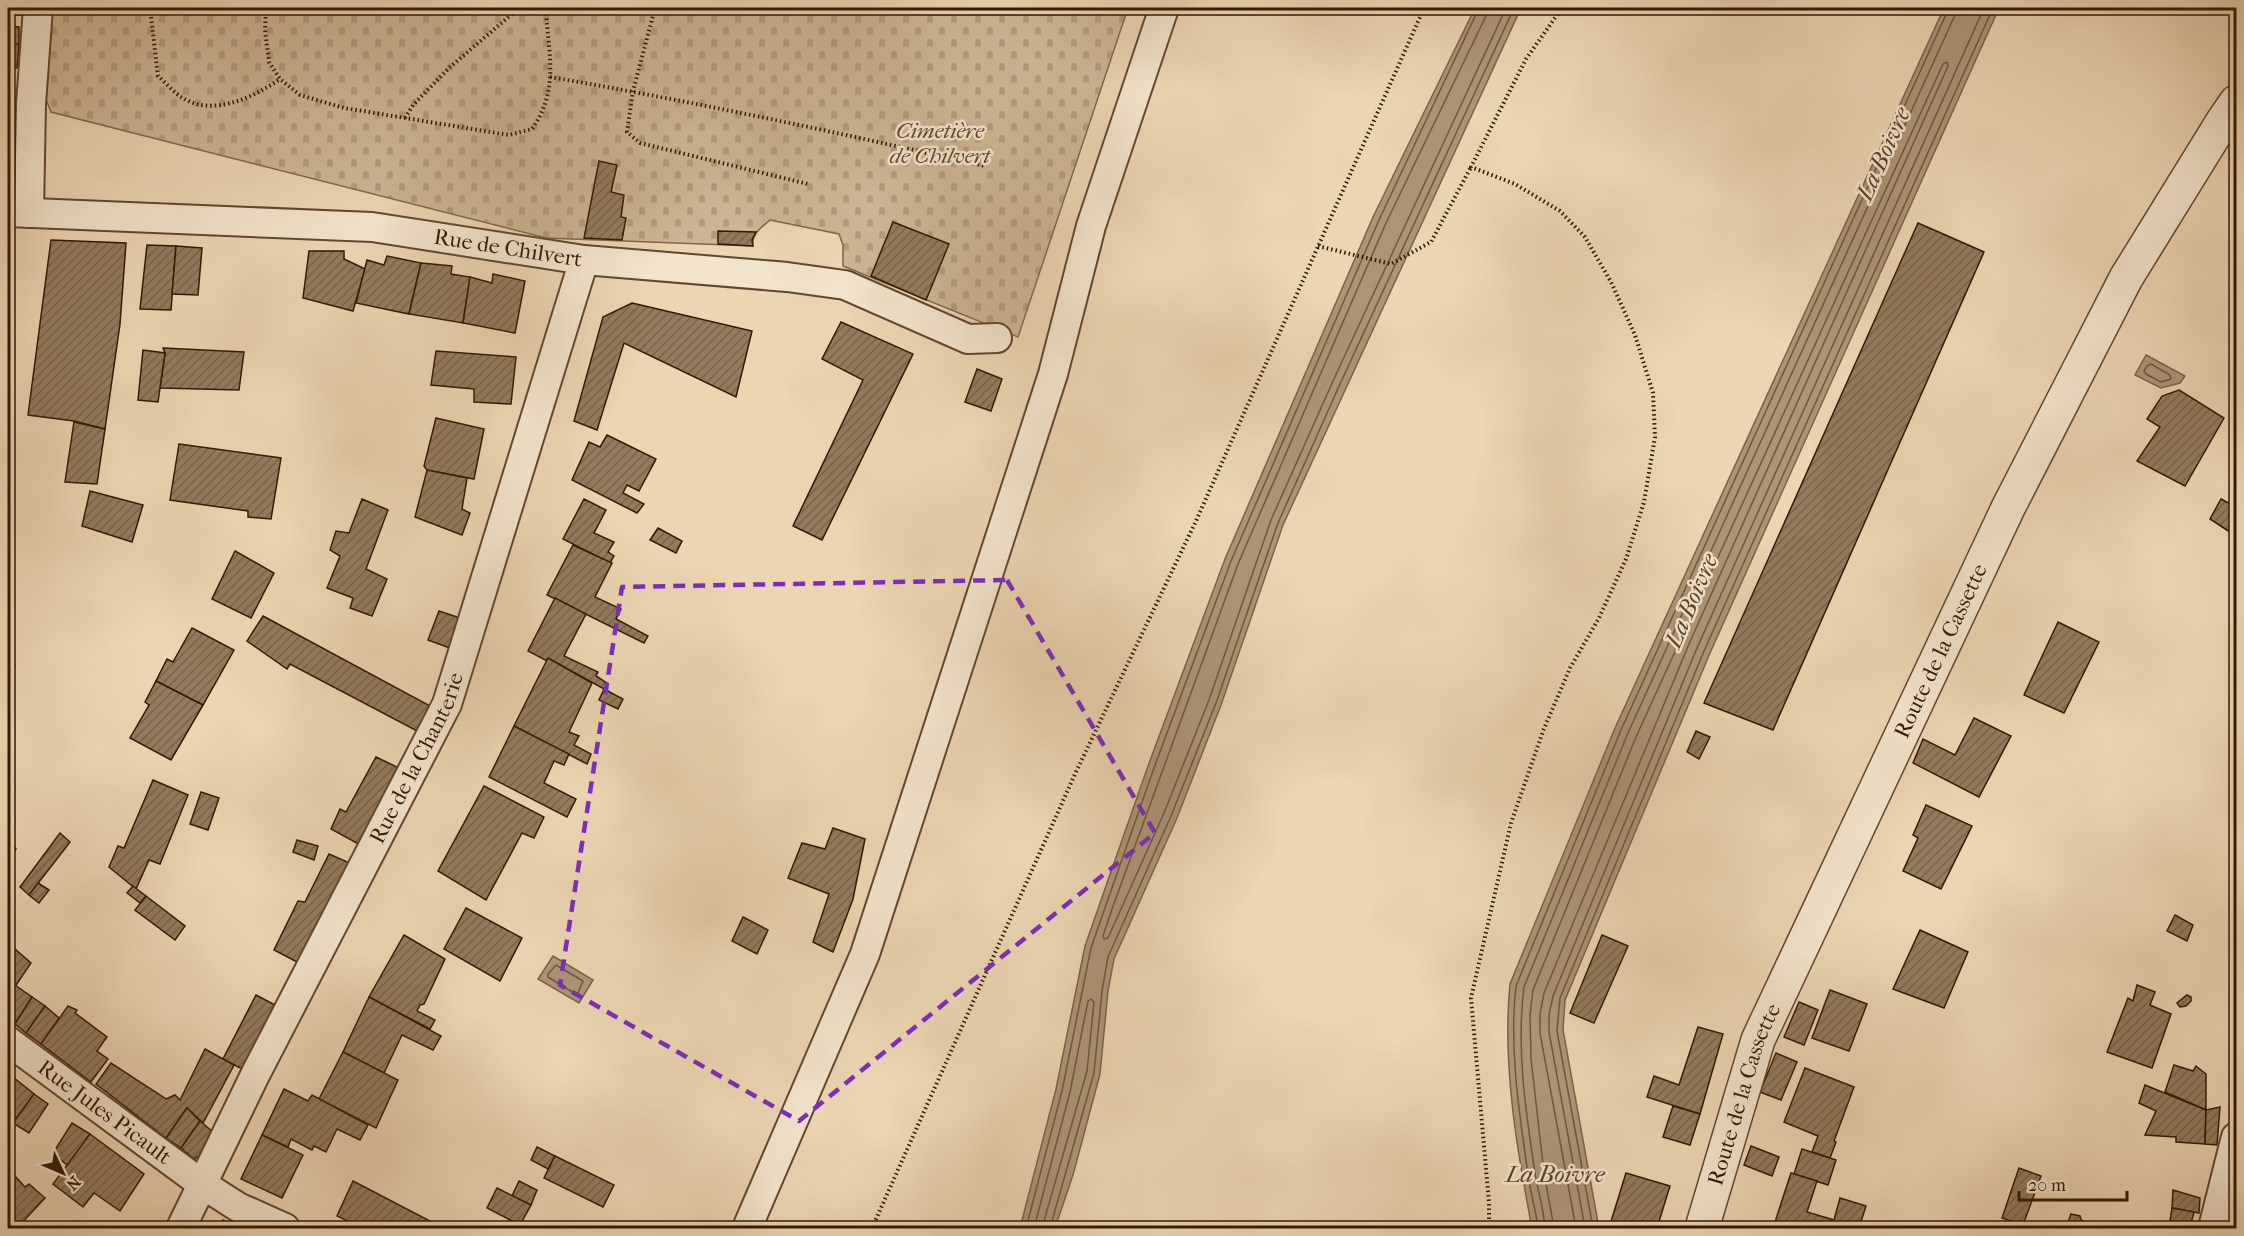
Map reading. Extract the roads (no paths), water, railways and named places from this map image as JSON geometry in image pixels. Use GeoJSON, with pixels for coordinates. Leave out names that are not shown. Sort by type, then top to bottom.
{"type":"FeatureCollection","features":[{"type":"Feature","properties":{"kind":"street"},"geometry":{"type":"LineString","coordinates":[[18,213],[32,104],[38,8]]}},
{"type":"Feature","properties":{"kind":"street"},"geometry":{"type":"LineString","coordinates":[[747,1228],[865,954],[1053,374],[1091,226],[1164,8]]}},
{"type":"Feature","properties":{"kind":"street","name":"Route de la Cassette"},"geometry":{"type":"LineString","coordinates":[[1702,1228],[1758,1041],[2003,518],[2126,278],[2236,102]]}},
{"type":"Feature","properties":{"kind":"street","name":"Rue de Chilvert"},"geometry":{"type":"LineString","coordinates":[[18,213],[372,227],[584,260],[845,285],[968,339],[997,338]]}},
{"type":"Feature","properties":{"kind":"street","name":"Rue de la Chanterie"},"geometry":{"type":"LineString","coordinates":[[181,1228],[255,1075],[447,704],[584,260]]}},
{"type":"Feature","properties":{"kind":"street","name":"Rue Jules Picault"},"geometry":{"type":"LineString","coordinates":[[8,1041],[202,1184],[238,1207],[285,1228]]}},
{"type":"Feature","properties":{"kind":"street"},"geometry":{"type":"LineString","coordinates":[[2212,1228],[2236,1137]]}},
{"type":"Feature","properties":{"kind":"water"},"geometry":{"type":"Polygon","coordinates":[[[1475,8],[1521,8],[1283,525],[1221,705],[1177,818],[1114,959],[1108,991],[1100,1074],[1073,1175],[1055,1228],[1020,1228],[1056,1089],[1085,946],[1148,766],[1225,559],[1373,217],[1475,8]]]}},
{"type":"Feature","properties":{"kind":"water","name":"La Boivre"},"geometry":{"type":"Polygon","coordinates":[[[1944,8],[1999,8],[1710,653],[1565,1000],[1563,1030],[1599,1228],[1532,1228],[1516,1138],[1509,1076],[1510,984],[1615,728],[1944,8]]]}},
{"type":"Feature","properties":{"kind":"water"},"geometry":{"type":"Polygon","coordinates":[[[2146,355],[2185,376],[2180,383],[2161,388],[2135,375],[2146,355]]]}},
{"type":"Feature","properties":{"kind":"water"},"geometry":{"type":"Polygon","coordinates":[[[553,956],[593,980],[579,1003],[538,979],[553,956]]]}},
{"type":"Feature","properties":{"kind":"park label","name":"Cimetière de Chilvert"},"geometry":{"type":"Point","coordinates":[940,144]}}]}
